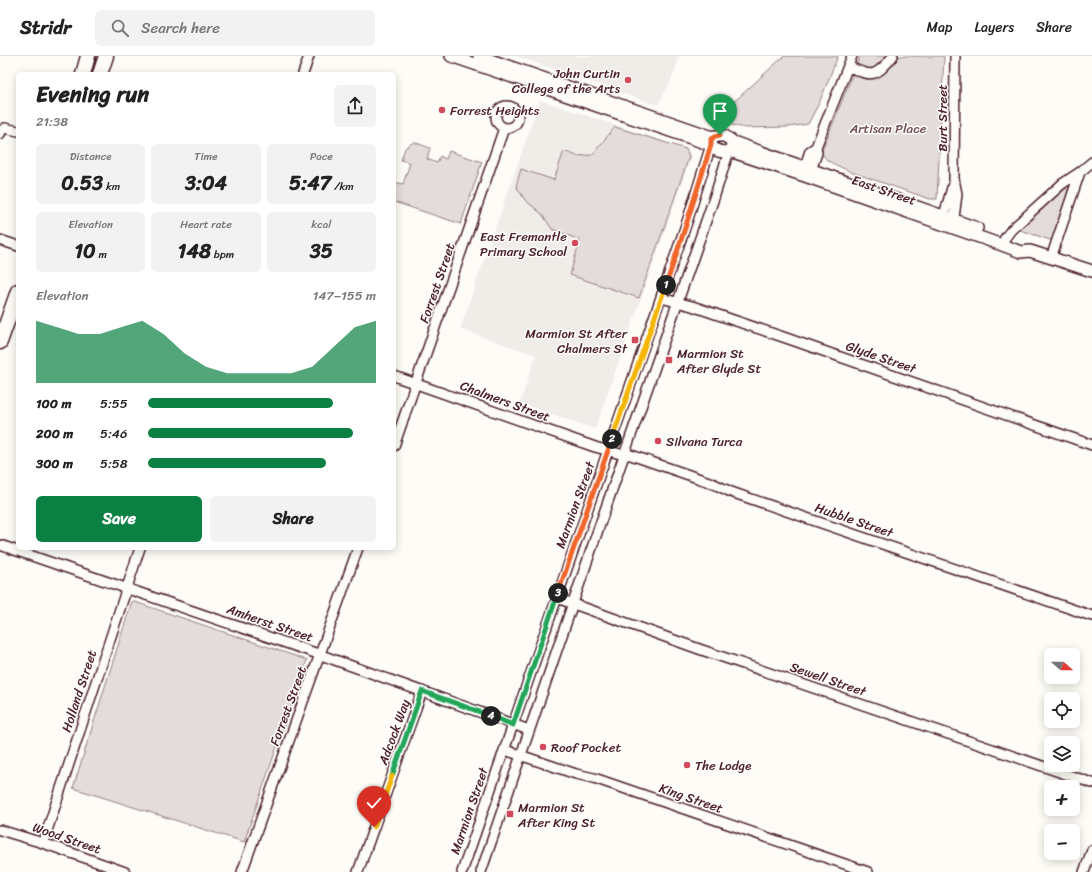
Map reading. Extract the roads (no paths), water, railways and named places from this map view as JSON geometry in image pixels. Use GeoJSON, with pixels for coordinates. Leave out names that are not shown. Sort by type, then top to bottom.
{"type":"FeatureCollection","features":[{"type":"Feature","properties":{"kind":"main road"},"geometry":{"type":"LineString","coordinates":[[84,72],[88,56]]}},
{"type":"Feature","properties":{"kind":"main road"},"geometry":{"type":"LineString","coordinates":[[101,72],[106,56]]}},
{"type":"Feature","properties":{"kind":"main road"},"geometry":{"type":"LineString","coordinates":[[0,342],[16,297]]}},
{"type":"Feature","properties":{"kind":"street"},"geometry":{"type":"LineString","coordinates":[[304,72],[309,56]]}},
{"type":"Feature","properties":{"kind":"street"},"geometry":{"type":"LineString","coordinates":[[451,56],[712,142]]}},
{"type":"Feature","properties":{"kind":"street"},"geometry":{"type":"LineString","coordinates":[[479,56],[712,142]]}},
{"type":"Feature","properties":{"kind":"street"},"geometry":{"type":"LineString","coordinates":[[807,172],[816,153],[816,146],[852,56]]}},
{"type":"Feature","properties":{"kind":"street"},"geometry":{"type":"LineString","coordinates":[[848,66],[862,73],[872,74],[882,68],[893,56]]}},
{"type":"Feature","properties":{"kind":"street","name":"Burt Street"},"geometry":{"type":"LineString","coordinates":[[948,222],[954,179],[955,56]]}},
{"type":"Feature","properties":{"kind":"street"},"geometry":{"type":"LineString","coordinates":[[0,134],[2,130],[6,128],[16,130]]}},
{"type":"Feature","properties":{"kind":"street","name":"Forrest Street"},"geometry":{"type":"LineString","coordinates":[[396,440],[504,128]]}},
{"type":"Feature","properties":{"kind":"street"},"geometry":{"type":"LineString","coordinates":[[481,872],[730,148],[725,136],[718,135],[712,142]]}},
{"type":"Feature","properties":{"kind":"street"},"geometry":{"type":"LineString","coordinates":[[712,142],[714,149],[719,152],[730,148]]}},
{"type":"Feature","properties":{"kind":"street","name":"Marmion Street"},"geometry":{"type":"LineString","coordinates":[[462,872],[661,298],[712,142]]}},
{"type":"Feature","properties":{"kind":"street","name":"East Street"},"geometry":{"type":"LineString","coordinates":[[730,148],[807,172],[1004,242],[1024,244],[1030,251],[1092,271]]}},
{"type":"Feature","properties":{"kind":"street"},"geometry":{"type":"LineString","coordinates":[[1004,242],[1011,230],[1062,184],[1092,162]]}},
{"type":"Feature","properties":{"kind":"street"},"geometry":{"type":"LineString","coordinates":[[1050,258],[1080,172]]}},
{"type":"Feature","properties":{"kind":"street"},"geometry":{"type":"LineString","coordinates":[[0,240],[16,245]]}},
{"type":"Feature","properties":{"kind":"street","name":"Glyde Street"},"geometry":{"type":"LineString","coordinates":[[661,298],[692,306],[1092,445]]}},
{"type":"Feature","properties":{"kind":"street","name":"Chalmers Street"},"geometry":{"type":"LineString","coordinates":[[396,377],[608,451]]}},
{"type":"Feature","properties":{"kind":"street","name":"Hubble Street"},"geometry":{"type":"LineString","coordinates":[[608,451],[624,455],[632,455],[712,483],[738,494],[1092,616]]}},
{"type":"Feature","properties":{"kind":"street","name":"Amherst Street"},"geometry":{"type":"LineString","coordinates":[[0,546],[320,655],[529,730]]}},
{"type":"Feature","properties":{"kind":"street","name":"Holland Street"},"geometry":{"type":"LineString","coordinates":[[43,843],[139,550]]}},
{"type":"Feature","properties":{"kind":"street","name":"Forrest Street"},"geometry":{"type":"LineString","coordinates":[[242,872],[357,550]]}},
{"type":"Feature","properties":{"kind":"street","name":"Sewell Street"},"geometry":{"type":"LineString","coordinates":[[557,598],[704,651],[1092,783]]}},
{"type":"Feature","properties":{"kind":"street","name":"Adcock Way"},"geometry":{"type":"LineString","coordinates":[[358,872],[422,691]]}},
{"type":"Feature","properties":{"kind":"street","name":"King Street"},"geometry":{"type":"LineString","coordinates":[[505,750],[576,774],[594,778],[868,872]]}},
{"type":"Feature","properties":{"kind":"street","name":"Wood Street"},"geometry":{"type":"LineString","coordinates":[[0,830],[43,843],[125,872]]}},
{"type":"Feature","properties":{"kind":"street"},"geometry":{"type":"LineString","coordinates":[[1084,872],[1092,850]]}},
{"type":"Feature","properties":{"kind":"place","name":"John Curtin College of the Arts"},"geometry":{"type":"Point","coordinates":[628,80]}},
{"type":"Feature","properties":{"kind":"place","name":"Forrest Heights"},"geometry":{"type":"Point","coordinates":[442,110]}},
{"type":"Feature","properties":{"kind":"place","name":"East Fremantle Primary School"},"geometry":{"type":"Point","coordinates":[575,243]}},
{"type":"Feature","properties":{"kind":"place","name":"Marmion St After Chalmers St"},"geometry":{"type":"Point","coordinates":[635,340]}},
{"type":"Feature","properties":{"kind":"place","name":"Marmion St After Glyde St"},"geometry":{"type":"Point","coordinates":[669,360]}},
{"type":"Feature","properties":{"kind":"place","name":"Silvana Turca"},"geometry":{"type":"Point","coordinates":[658,441]}},
{"type":"Feature","properties":{"kind":"place","name":"Roof Pocket"},"geometry":{"type":"Point","coordinates":[543,747]}},
{"type":"Feature","properties":{"kind":"place","name":"The Lodge"},"geometry":{"type":"Point","coordinates":[687,765]}},
{"type":"Feature","properties":{"kind":"place","name":"Marmion St After King St"},"geometry":{"type":"Point","coordinates":[510,814]}},
{"type":"Feature","properties":{"kind":"park label","name":"Artisan Place"},"geometry":{"type":"Point","coordinates":[888,128]}}]}
